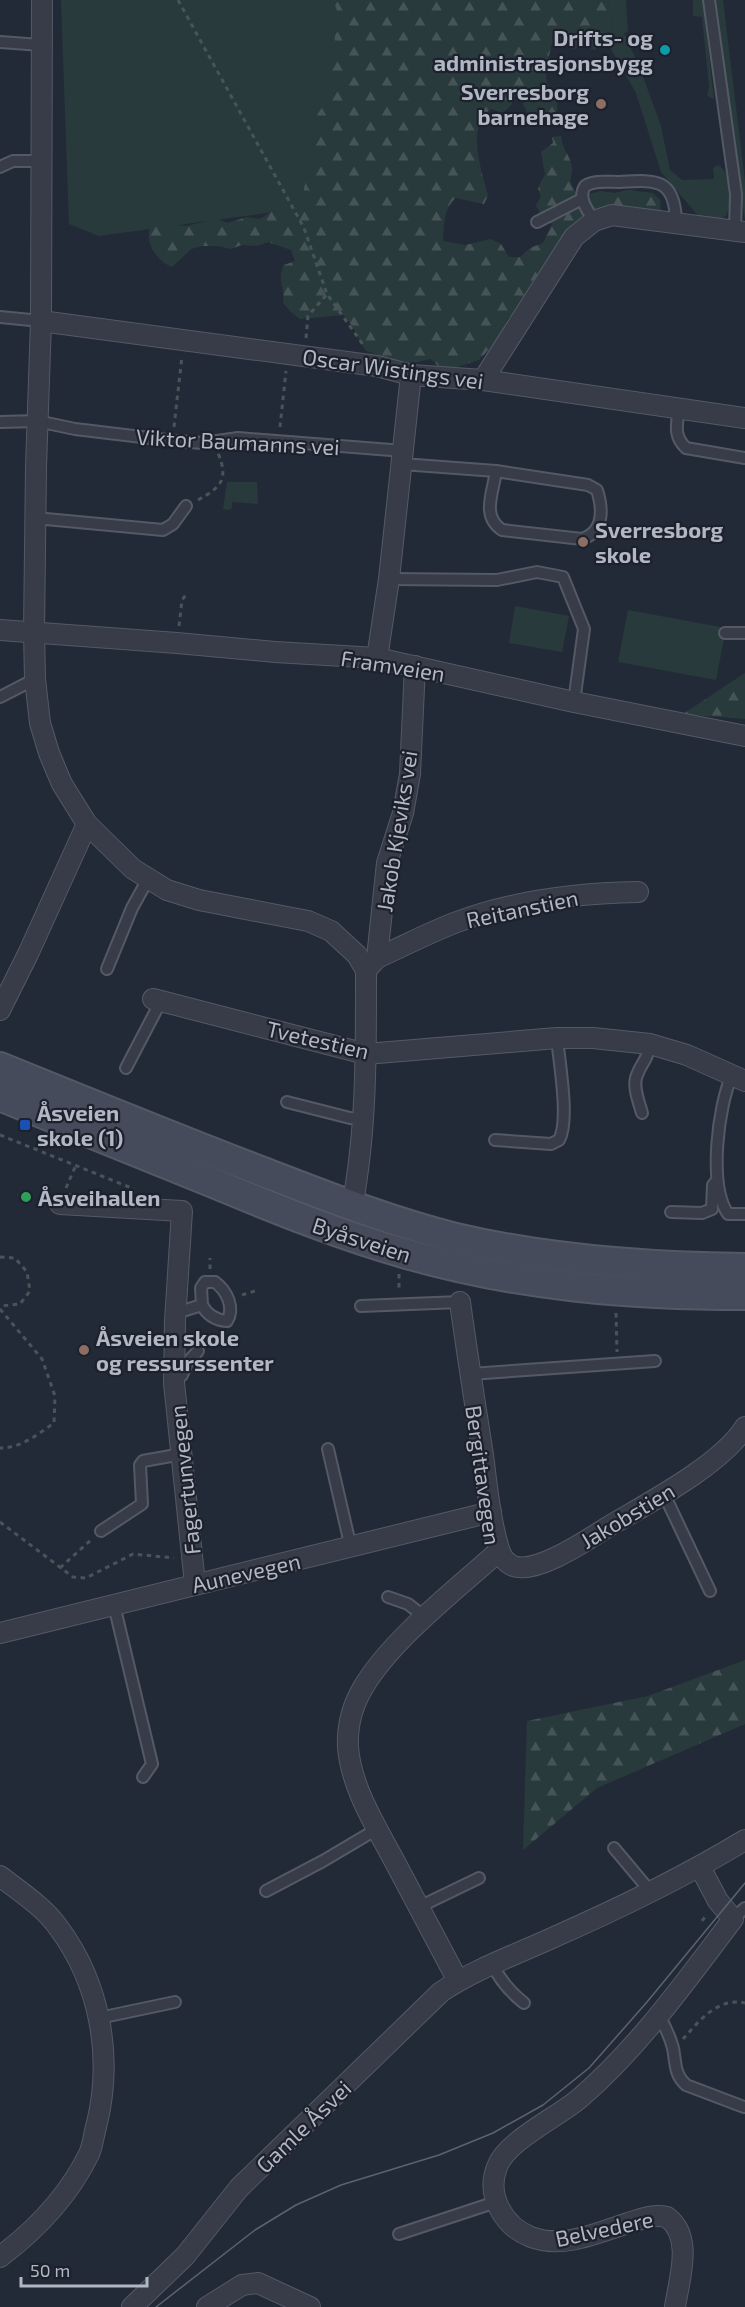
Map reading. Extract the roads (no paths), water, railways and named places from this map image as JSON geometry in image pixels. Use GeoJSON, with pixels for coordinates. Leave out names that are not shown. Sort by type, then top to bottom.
{"type":"FeatureCollection","features":[{"type":"Feature","properties":{"kind":"main road","name":"Byåsveien"},"geometry":{"type":"LineString","coordinates":[[0,1067],[352,1207],[454,1237],[519,1251],[651,1265],[745,1268]]}},
{"type":"Feature","properties":{"kind":"main road","name":"Byåsveien"},"geometry":{"type":"LineString","coordinates":[[0,1096],[315,1224],[407,1254],[540,1283],[619,1292],[745,1295]]}},
{"type":"Feature","properties":{"kind":"street"},"geometry":{"type":"LineString","coordinates":[[42,0],[40,321],[34,632],[35,679],[40,723],[49,753],[62,784],[87,824],[133,869],[148,879],[167,890],[199,900],[308,921],[331,930],[357,955],[372,964]]}},
{"type":"Feature","properties":{"kind":"street"},"geometry":{"type":"LineString","coordinates":[[483,380],[574,237],[594,221],[612,215],[740,232]]}},
{"type":"Feature","properties":{"kind":"street","name":"Oscar Wistings vei"},"geometry":{"type":"LineString","coordinates":[[40,321],[376,366],[411,375],[483,380],[745,418]]}},
{"type":"Feature","properties":{"kind":"street"},"geometry":{"type":"LineString","coordinates":[[377,658],[389,579],[411,375]]}},
{"type":"Feature","properties":{"kind":"street","name":"Framveien"},"geometry":{"type":"LineString","coordinates":[[0,630],[377,658],[574,702],[745,736]]}},
{"type":"Feature","properties":{"kind":"street","name":"Jakob Kjeviks vei"},"geometry":{"type":"LineString","coordinates":[[352,1207],[362,1144],[372,964],[387,863],[403,813],[410,774],[416,666]]}},
{"type":"Feature","properties":{"kind":"street"},"geometry":{"type":"LineString","coordinates":[[0,1010],[87,824]]}},
{"type":"Feature","properties":{"kind":"street","name":"Reitanstien"},"geometry":{"type":"LineString","coordinates":[[372,964],[456,922],[490,911],[592,893],[638,892]]}},
{"type":"Feature","properties":{"kind":"street","name":"Tvetestien"},"geometry":{"type":"LineString","coordinates":[[157,1000],[366,1054],[557,1038],[593,1038],[650,1044],[687,1055],[739,1078]]}},
{"type":"Feature","properties":{"kind":"street","name":"Fagertunvegen"},"geometry":{"type":"LineString","coordinates":[[60,1204],[182,1211],[174,1383],[195,1584]]}},
{"type":"Feature","properties":{"kind":"street","name":"Bergittavegen"},"geometry":{"type":"LineString","coordinates":[[458,1981],[368,1812],[350,1762],[349,1725],[356,1704],[377,1668],[426,1618],[499,1551],[491,1512],[460,1302]]}},
{"type":"Feature","properties":{"kind":"street","name":"Jakobstien"},"geometry":{"type":"LineString","coordinates":[[499,1551],[503,1559],[511,1565],[520,1567],[537,1564],[563,1553],[664,1494],[719,1456],[737,1440],[745,1427]]}},
{"type":"Feature","properties":{"kind":"street","name":"Aunevegen"},"geometry":{"type":"LineString","coordinates":[[0,1633],[491,1512]]}},
{"type":"Feature","properties":{"kind":"street","name":"Gamle Åsvei"},"geometry":{"type":"LineString","coordinates":[[132,2307],[185,2256],[239,2188],[423,2008],[458,1981],[700,1867],[745,1840]]}},
{"type":"Feature","properties":{"kind":"street"},"geometry":{"type":"LineString","coordinates":[[496,2202],[494,2176],[502,2156],[574,2103],[617,2064],[659,2016],[739,1914],[718,1901],[700,1867]]}},
{"type":"Feature","properties":{"kind":"street"},"geometry":{"type":"LineString","coordinates":[[0,1876],[57,1925],[78,1957],[90,1985],[99,2018],[104,2062],[101,2104],[90,2153],[60,2203],[30,2234],[0,2257]]}},
{"type":"Feature","properties":{"kind":"street","name":"Belvedere"},"geometry":{"type":"LineString","coordinates":[[496,2202],[510,2223],[518,2230],[541,2240],[556,2242],[595,2234],[650,2216],[667,2217],[679,2229],[682,2239],[683,2251],[675,2307]]}},
{"type":"Feature","properties":{"kind":"street"},"geometry":{"type":"LineString","coordinates":[[207,2307],[242,2284],[258,2283],[310,2307]]}},
{"type":"Feature","properties":{"kind":"lane"},"geometry":{"type":"LineString","coordinates":[[709,0],[740,232]]}},
{"type":"Feature","properties":{"kind":"lane"},"geometry":{"type":"LineString","coordinates":[[0,42],[41,45]]}},
{"type":"Feature","properties":{"kind":"lane"},"geometry":{"type":"LineString","coordinates":[[0,167],[13,161],[40,161]]}},
{"type":"Feature","properties":{"kind":"lane"},"geometry":{"type":"LineString","coordinates":[[594,221],[582,199],[581,192],[589,183],[640,181],[659,183],[666,188],[674,198],[676,222]]}},
{"type":"Feature","properties":{"kind":"lane"},"geometry":{"type":"LineString","coordinates":[[537,222],[582,199]]}},
{"type":"Feature","properties":{"kind":"lane"},"geometry":{"type":"LineString","coordinates":[[0,317],[40,321]]}},
{"type":"Feature","properties":{"kind":"lane"},"geometry":{"type":"LineString","coordinates":[[679,408],[675,433],[686,448],[745,458]]}},
{"type":"Feature","properties":{"kind":"lane","name":"Viktor Baumanns vei"},"geometry":{"type":"LineString","coordinates":[[0,422],[37,421],[75,429],[173,441],[210,442],[238,438],[278,441],[403,457],[496,471],[588,485],[597,490],[601,504],[597,530],[591,536],[582,539],[502,530],[493,525],[489,515],[496,471]]}},
{"type":"Feature","properties":{"kind":"lane"},"geometry":{"type":"LineString","coordinates":[[35,518],[163,530],[173,524],[186,506]]}},
{"type":"Feature","properties":{"kind":"lane"},"geometry":{"type":"LineString","coordinates":[[389,579],[497,580],[537,572],[563,577],[584,629],[574,702]]}},
{"type":"Feature","properties":{"kind":"lane"},"geometry":{"type":"LineString","coordinates":[[725,633],[745,633]]}},
{"type":"Feature","properties":{"kind":"lane"},"geometry":{"type":"LineString","coordinates":[[0,697],[35,679]]}},
{"type":"Feature","properties":{"kind":"lane"},"geometry":{"type":"LineString","coordinates":[[106,969],[132,908],[148,879]]}},
{"type":"Feature","properties":{"kind":"lane"},"geometry":{"type":"LineString","coordinates":[[126,1068],[157,1000]]}},
{"type":"Feature","properties":{"kind":"lane"},"geometry":{"type":"LineString","coordinates":[[495,1140],[551,1144],[559,1140],[563,1128],[563,1090],[557,1038]]}},
{"type":"Feature","properties":{"kind":"lane"},"geometry":{"type":"LineString","coordinates":[[642,1113],[635,1084],[647,1058],[650,1044]]}},
{"type":"Feature","properties":{"kind":"lane","name":"Tvetestien"},"geometry":{"type":"LineString","coordinates":[[739,1078],[727,1087],[720,1125],[717,1180],[724,1208],[728,1214],[745,1214]]}},
{"type":"Feature","properties":{"kind":"lane"},"geometry":{"type":"LineString","coordinates":[[287,1102],[350,1118],[363,1119]]}},
{"type":"Feature","properties":{"kind":"lane","name":"Tvetestien"},"geometry":{"type":"LineString","coordinates":[[671,1212],[702,1213],[711,1209],[713,1185],[717,1180]]}},
{"type":"Feature","properties":{"kind":"lane"},"geometry":{"type":"LineString","coordinates":[[209,1280],[221,1286],[229,1299],[231,1312],[227,1322],[208,1315],[202,1305],[201,1288],[205,1282],[209,1280]]}},
{"type":"Feature","properties":{"kind":"lane","name":"Bergittavegen"},"geometry":{"type":"LineString","coordinates":[[360,1306],[460,1302]]}},
{"type":"Feature","properties":{"kind":"lane"},"geometry":{"type":"LineString","coordinates":[[176,1312],[202,1305]]}},
{"type":"Feature","properties":{"kind":"lane"},"geometry":{"type":"LineString","coordinates":[[174,1383],[198,1351]]}},
{"type":"Feature","properties":{"kind":"lane","name":"Bergittavegen"},"geometry":{"type":"LineString","coordinates":[[470,1374],[655,1361]]}},
{"type":"Feature","properties":{"kind":"lane"},"geometry":{"type":"LineString","coordinates":[[328,1449],[351,1548]]}},
{"type":"Feature","properties":{"kind":"lane"},"geometry":{"type":"LineString","coordinates":[[101,1531],[142,1504],[140,1465],[143,1461],[182,1454]]}},
{"type":"Feature","properties":{"kind":"lane"},"geometry":{"type":"LineString","coordinates":[[664,1494],[710,1591]]}},
{"type":"Feature","properties":{"kind":"lane"},"geometry":{"type":"LineString","coordinates":[[388,1597],[408,1604],[426,1618]]}},
{"type":"Feature","properties":{"kind":"lane"},"geometry":{"type":"LineString","coordinates":[[114,1605],[152,1764],[143,1777]]}},
{"type":"Feature","properties":{"kind":"lane"},"geometry":{"type":"LineString","coordinates":[[266,1891],[323,1862],[377,1829]]}},
{"type":"Feature","properties":{"kind":"lane"},"geometry":{"type":"LineString","coordinates":[[614,1848],[650,1891]]}},
{"type":"Feature","properties":{"kind":"lane"},"geometry":{"type":"LineString","coordinates":[[419,1907],[479,1878]]}},
{"type":"Feature","properties":{"kind":"lane"},"geometry":{"type":"LineString","coordinates":[[492,1965],[509,1990],[524,2002]]}},
{"type":"Feature","properties":{"kind":"lane"},"geometry":{"type":"LineString","coordinates":[[99,2018],[176,2002]]}},
{"type":"Feature","properties":{"kind":"lane"},"geometry":{"type":"LineString","coordinates":[[659,2016],[670,2037],[677,2075],[686,2085],[744,2107]]}},
{"type":"Feature","properties":{"kind":"lane"},"geometry":{"type":"LineString","coordinates":[[399,2234],[496,2202]]}},
{"type":"Feature","properties":{"kind":"tram line"},"geometry":{"type":"LineString","coordinates":[[156,2307],[255,2230],[296,2205],[341,2185],[439,2155],[493,2133],[543,2105],[589,2068],[745,1883]]}},
{"type":"Feature","properties":{"kind":"place","name":"Drifts- og administrasjonsbygg"},"geometry":{"type":"Point","coordinates":[665,50]}},
{"type":"Feature","properties":{"kind":"place","name":"Sverresborg barnehage"},"geometry":{"type":"Point","coordinates":[601,104]}},
{"type":"Feature","properties":{"kind":"place","name":"Sverresborg skole"},"geometry":{"type":"Point","coordinates":[583,542]}},
{"type":"Feature","properties":{"kind":"place","name":"Åsveien skole (1)"},"geometry":{"type":"Point","coordinates":[25,1125]}},
{"type":"Feature","properties":{"kind":"place","name":"Åsveihallen"},"geometry":{"type":"Point","coordinates":[26,1197]}},
{"type":"Feature","properties":{"kind":"place","name":"Åsveien skole og ressurssenter"},"geometry":{"type":"Point","coordinates":[84,1350]}}]}
